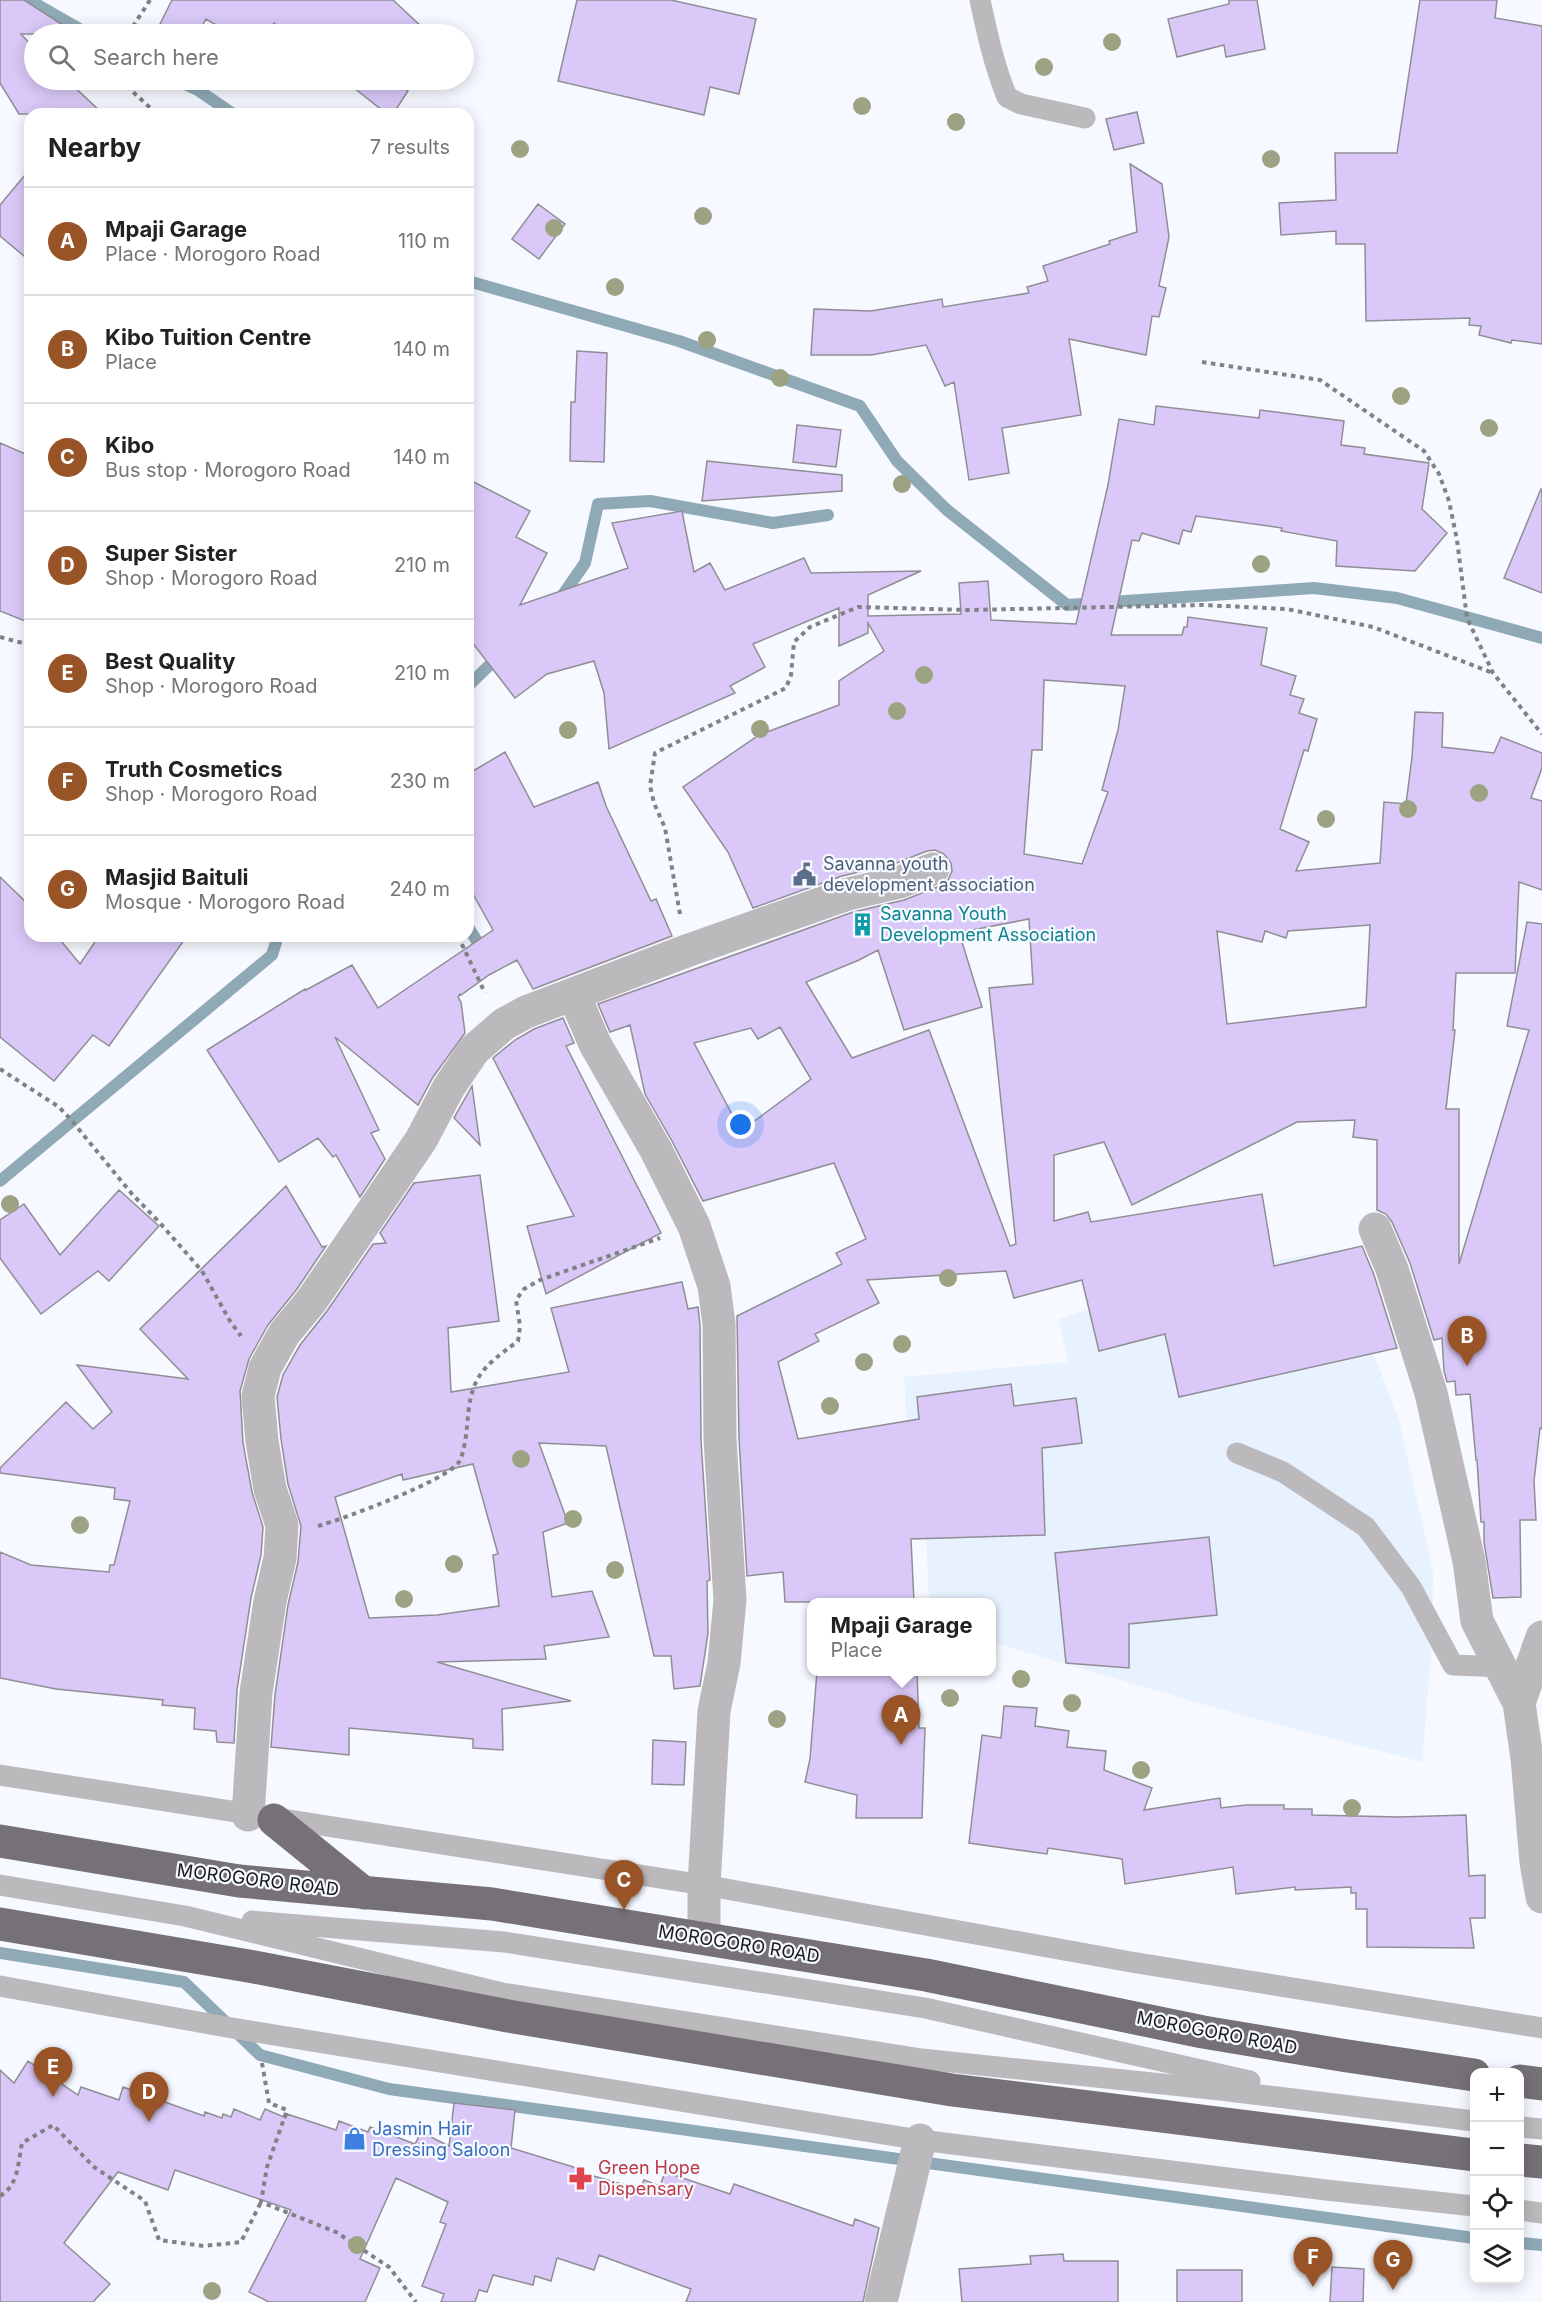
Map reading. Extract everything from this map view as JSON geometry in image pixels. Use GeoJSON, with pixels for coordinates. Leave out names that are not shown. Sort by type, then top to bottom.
{"type":"FeatureCollection","features":[{"type":"Feature","properties":{"kind":"highway"},"geometry":{"type":"LineString","coordinates":[[261,1817],[364,1893]]}},
{"type":"Feature","properties":{"kind":"highway","name":"MOROGORO ROAD"},"geometry":{"type":"LineString","coordinates":[[0,1841],[239,1881],[492,1904],[926,1975],[1215,2034],[1470,2074]]}},
{"type":"Feature","properties":{"kind":"highway"},"geometry":{"type":"LineString","coordinates":[[0,1924],[254,1967],[508,2016],[952,2090],[1470,2155]]}},
{"type":"Feature","properties":{"kind":"highway"},"geometry":{"type":"LineString","coordinates":[[1524,2082],[1542,2084]]}},
{"type":"Feature","properties":{"kind":"highway"},"geometry":{"type":"LineString","coordinates":[[1524,2160],[1542,2162]]}},
{"type":"Feature","properties":{"kind":"street"},"geometry":{"type":"LineString","coordinates":[[261,1817],[256,1693],[270,1601],[280,1558],[282,1524],[270,1489],[262,1441],[258,1396],[265,1368],[284,1334],[312,1300],[421,1140],[449,1087],[474,1050],[504,1024],[526,1012],[689,950],[848,894],[900,882],[933,869]]}},
{"type":"Feature","properties":{"kind":"street"},"geometry":{"type":"LineString","coordinates":[[574,995],[596,1044],[656,1150],[694,1226],[714,1286],[719,1324],[720,1450],[730,1600],[724,1663],[714,1712],[704,1885],[704,1938]]}},
{"type":"Feature","properties":{"kind":"street"},"geometry":{"type":"LineString","coordinates":[[1375,1229],[1392,1269],[1431,1393],[1469,1561],[1477,1622],[1519,1703],[1527,1758],[1536,1862],[1542,1897]]}},
{"type":"Feature","properties":{"kind":"street"},"geometry":{"type":"LineString","coordinates":[[1519,1703],[1542,1637]]}},
{"type":"Feature","properties":{"kind":"street"},"geometry":{"type":"LineString","coordinates":[[881,2302],[921,2140]]}},
{"type":"Feature","properties":{"kind":"lane"},"geometry":{"type":"LineString","coordinates":[[980,0],[986,34],[1007,97],[1021,104],[1085,118]]}},
{"type":"Feature","properties":{"kind":"lane"},"geometry":{"type":"LineString","coordinates":[[1237,1453],[1283,1472],[1366,1527],[1411,1587],[1453,1665],[1501,1667]]}},
{"type":"Feature","properties":{"kind":"lane"},"geometry":{"type":"LineString","coordinates":[[0,1775],[704,1885],[1131,1962],[1542,2028]]}},
{"type":"Feature","properties":{"kind":"lane","name":"MOROGORO ROAD"},"geometry":{"type":"LineString","coordinates":[[0,1885],[185,1916],[502,1993],[922,2059],[1220,2090],[1470,2121]]}},
{"type":"Feature","properties":{"kind":"lane","name":"MOROGORO ROAD"},"geometry":{"type":"LineString","coordinates":[[185,1916],[504,1942],[925,2008],[1376,2110]]}},
{"type":"Feature","properties":{"kind":"lane"},"geometry":{"type":"LineString","coordinates":[[0,1986],[222,2026],[921,2140],[1470,2206]]}},
{"type":"Feature","properties":{"kind":"lane"},"geometry":{"type":"LineString","coordinates":[[1524,2127],[1542,2129]]}},
{"type":"Feature","properties":{"kind":"lane"},"geometry":{"type":"LineString","coordinates":[[1524,2211],[1542,2213]]}},
{"type":"Feature","properties":{"kind":"path"},"geometry":{"type":"LineString","coordinates":[[134,24],[150,0]]}},
{"type":"Feature","properties":{"kind":"path"},"geometry":{"type":"LineString","coordinates":[[131,90],[150,108]]}},
{"type":"Feature","properties":{"kind":"path"},"geometry":{"type":"LineString","coordinates":[[1202,362],[1320,380],[1424,451],[1439,474],[1449,501],[1457,540],[1467,618],[1493,674],[1542,734]]}},
{"type":"Feature","properties":{"kind":"path"},"geometry":{"type":"LineString","coordinates":[[689,950],[679,909],[665,828],[654,803],[650,786],[655,753],[786,688],[791,675],[794,642],[810,627],[858,606],[969,610],[1203,605],[1287,609],[1373,627],[1493,674]]}},
{"type":"Feature","properties":{"kind":"path"},"geometry":{"type":"LineString","coordinates":[[0,637],[24,643]]}},
{"type":"Feature","properties":{"kind":"path"},"geometry":{"type":"LineString","coordinates":[[461,942],[485,995],[504,1024]]}},
{"type":"Feature","properties":{"kind":"path"},"geometry":{"type":"LineString","coordinates":[[0,1069],[58,1107],[72,1120],[132,1194],[202,1271],[230,1321],[265,1368]]}},
{"type":"Feature","properties":{"kind":"path"},"geometry":{"type":"LineString","coordinates":[[282,1524],[310,1528],[343,1520],[454,1468],[460,1460],[467,1432],[469,1399],[476,1378],[489,1363],[518,1341],[520,1326],[516,1300],[524,1289],[540,1280],[694,1226]]}},
{"type":"Feature","properties":{"kind":"path"},"geometry":{"type":"LineString","coordinates":[[0,2196],[17,2178],[22,2143],[53,2126],[94,2167],[145,2201],[159,2240],[204,2246],[241,2242],[261,2202],[267,2167],[287,2110],[269,2103],[260,2055]]}},
{"type":"Feature","properties":{"kind":"path"},"geometry":{"type":"LineString","coordinates":[[261,2202],[336,2232],[388,2267],[416,2302]]}},
{"type":"Feature","properties":{"kind":"shaded area"},"geometry":{"type":"Polygon","coordinates":[[[1335,1250],[1399,1421],[1433,1571],[1432,1641],[1422,1762],[1216,1708],[996,1643],[996,1598],[929,1598],[923,1471],[907,1430],[904,1377],[1068,1362],[1059,1319],[1205,1272],[1335,1250]]]}},
{"type":"Feature","properties":{"kind":"building"},"geometry":{"type":"Polygon","coordinates":[[[0,0],[24,0],[61,24],[24,24],[24,34],[21,34],[24,37],[24,90],[78,90],[97,108],[24,108],[24,114],[19,114],[0,83],[0,0]]]}},
{"type":"Feature","properties":{"kind":"building"},"geometry":{"type":"Polygon","coordinates":[[[172,0],[393,0],[419,24],[215,24],[206,19],[203,24],[160,24],[172,0]]]}},
{"type":"Feature","properties":{"kind":"building"},"geometry":{"type":"Polygon","coordinates":[[[577,0],[671,0],[756,19],[739,94],[710,87],[704,115],[558,81],[577,0]]]}},
{"type":"Feature","properties":{"kind":"building"},"geometry":{"type":"Polygon","coordinates":[[[1229,0],[1257,0],[1265,49],[1226,57],[1224,45],[1177,57],[1168,19],[1229,4],[1229,0]]]}},
{"type":"Feature","properties":{"kind":"building"},"geometry":{"type":"Polygon","coordinates":[[[1420,0],[1497,0],[1495,18],[1542,26],[1542,344],[1512,340],[1511,343],[1479,335],[1481,326],[1469,325],[1470,318],[1366,321],[1365,244],[1336,244],[1336,231],[1281,235],[1279,203],[1336,200],[1335,153],[1397,153],[1420,0]]]}},
{"type":"Feature","properties":{"kind":"building"},"geometry":{"type":"Polygon","coordinates":[[[357,90],[408,91],[397,108],[379,108],[357,90]]]}},
{"type":"Feature","properties":{"kind":"building"},"geometry":{"type":"Polygon","coordinates":[[[1137,112],[1144,143],[1114,150],[1106,119],[1137,112]]]}},
{"type":"Feature","properties":{"kind":"building"},"geometry":{"type":"Polygon","coordinates":[[[1130,164],[1162,184],[1169,237],[1159,286],[1166,288],[1159,317],[1152,316],[1146,355],[1069,339],[1081,415],[1002,428],[1009,473],[969,480],[954,382],[945,386],[926,345],[871,355],[811,355],[814,309],[871,311],[942,299],[943,307],[1029,293],[1027,287],[1048,281],[1043,266],[1110,244],[1109,241],[1137,232],[1130,164]]]}},
{"type":"Feature","properties":{"kind":"building"},"geometry":{"type":"Polygon","coordinates":[[[24,176],[24,256],[0,236],[0,205],[24,176]]]}},
{"type":"Feature","properties":{"kind":"building"},"geometry":{"type":"Polygon","coordinates":[[[538,204],[565,224],[539,259],[512,239],[538,204]]]}},
{"type":"Feature","properties":{"kind":"building"},"geometry":{"type":"Polygon","coordinates":[[[577,351],[607,353],[604,462],[570,461],[571,402],[575,402],[577,351]]]}},
{"type":"Feature","properties":{"kind":"building"},"geometry":{"type":"Polygon","coordinates":[[[1156,406],[1259,418],[1260,410],[1344,421],[1341,445],[1365,448],[1364,454],[1429,463],[1422,509],[1447,533],[1415,571],[1336,566],[1337,541],[1281,531],[1282,528],[1196,516],[1191,532],[1183,530],[1179,544],[1142,533],[1139,541],[1132,540],[1111,635],[1182,635],[1184,627],[1187,627],[1188,617],[1267,628],[1261,665],[1296,676],[1290,695],[1304,699],[1299,713],[1317,719],[1308,751],[1304,750],[1280,829],[1309,842],[1296,871],[1380,863],[1384,802],[1406,804],[1415,712],[1443,713],[1442,747],[1494,753],[1501,737],[1542,753],[1542,768],[1531,798],[1542,801],[1542,890],[1519,882],[1515,973],[1456,973],[1453,1030],[1455,1030],[1446,1109],[1459,1109],[1459,1264],[1529,1030],[1507,1026],[1527,922],[1542,924],[1542,1429],[1540,1428],[1534,1481],[1536,1520],[1520,1520],[1521,1597],[1493,1598],[1484,1542],[1484,1522],[1481,1522],[1470,1394],[1456,1395],[1455,1381],[1447,1382],[1442,1338],[1434,1340],[1410,1263],[1392,1222],[1386,1214],[1377,1210],[1377,1140],[1353,1137],[1355,1120],[1297,1122],[1132,1205],[1104,1142],[1054,1155],[1054,1221],[1088,1212],[1091,1222],[1262,1194],[1274,1266],[1362,1246],[1374,1275],[1397,1348],[1179,1397],[1165,1334],[1099,1351],[1082,1280],[1014,1298],[1006,1271],[867,1280],[879,1303],[815,1334],[819,1341],[778,1362],[798,1439],[919,1419],[917,1397],[1011,1384],[1014,1406],[1076,1398],[1082,1443],[1042,1448],[1045,1535],[911,1539],[914,1598],[807,1598],[807,1602],[785,1602],[783,1572],[747,1576],[739,1438],[737,1316],[842,1264],[836,1253],[866,1239],[834,1163],[703,1201],[645,1094],[630,1025],[610,1032],[598,1004],[853,912],[904,900],[940,886],[948,880],[952,871],[951,863],[944,854],[935,850],[927,851],[894,864],[842,876],[753,908],[728,852],[683,787],[759,735],[839,705],[839,681],[884,651],[868,623],[868,633],[839,646],[839,608],[753,644],[765,667],[730,686],[735,693],[609,749],[604,693],[594,661],[547,674],[515,698],[474,645],[474,482],[530,511],[516,537],[547,553],[520,605],[628,568],[612,523],[682,511],[694,572],[710,563],[725,590],[804,558],[811,573],[921,571],[868,595],[868,616],[961,614],[959,583],[988,581],[991,620],[1076,624],[1108,485],[1119,419],[1154,425],[1156,406]],[[1044,680],[1042,750],[1032,750],[1024,854],[1082,864],[1108,792],[1102,790],[1118,730],[1125,686],[1044,680]],[[1029,919],[957,933],[963,945],[982,1007],[904,1030],[878,950],[806,982],[852,1058],[929,1030],[1010,1246],[1016,1244],[989,988],[1033,984],[1029,919]],[[1370,925],[1288,931],[1286,938],[1265,931],[1262,942],[1217,931],[1227,1024],[1366,1007],[1370,925]],[[780,1027],[758,1039],[751,1028],[694,1043],[741,1131],[811,1079],[780,1027]]]}},
{"type":"Feature","properties":{"kind":"building"},"geometry":{"type":"Polygon","coordinates":[[[797,425],[841,430],[836,467],[793,462],[797,425]]]}},
{"type":"Feature","properties":{"kind":"building"},"geometry":{"type":"Polygon","coordinates":[[[0,443],[24,453],[24,621],[0,611],[0,443]]]}},
{"type":"Feature","properties":{"kind":"building"},"geometry":{"type":"Polygon","coordinates":[[[707,461],[842,475],[842,491],[702,501],[707,461]]]}},
{"type":"Feature","properties":{"kind":"building"},"geometry":{"type":"Polygon","coordinates":[[[1542,489],[1542,593],[1504,578],[1542,489]]]}},
{"type":"Feature","properties":{"kind":"building"},"geometry":{"type":"Polygon","coordinates":[[[505,752],[534,807],[598,782],[606,806],[651,901],[656,899],[672,936],[533,989],[517,960],[460,994],[458,997],[461,1002],[465,1033],[433,1077],[418,1105],[335,1037],[379,1130],[371,1133],[385,1159],[360,1197],[336,1155],[333,1157],[318,1138],[279,1162],[207,1050],[305,989],[352,965],[378,1008],[493,930],[474,896],[474,770],[505,752]]]}},
{"type":"Feature","properties":{"kind":"building"},"geometry":{"type":"Polygon","coordinates":[[[0,877],[24,900],[24,942],[62,942],[80,964],[95,942],[183,942],[109,1046],[93,1035],[54,1081],[0,1037],[0,877]]]}},
{"type":"Feature","properties":{"kind":"building"},"geometry":{"type":"Polygon","coordinates":[[[563,1018],[574,1043],[566,1046],[661,1233],[546,1294],[527,1226],[574,1216],[493,1058],[515,1040],[534,1029],[563,1018]]]}},
{"type":"Feature","properties":{"kind":"building"},"geometry":{"type":"Polygon","coordinates":[[[472,1086],[480,1145],[454,1118],[472,1086]]]}},
{"type":"Feature","properties":{"kind":"building"},"geometry":{"type":"Polygon","coordinates":[[[480,1175],[499,1321],[448,1328],[451,1392],[569,1372],[551,1308],[682,1282],[688,1309],[698,1307],[701,1440],[710,1580],[707,1581],[708,1633],[700,1686],[674,1689],[671,1656],[654,1656],[606,1446],[539,1443],[568,1523],[543,1532],[552,1597],[592,1591],[609,1637],[544,1646],[546,1659],[437,1662],[571,1701],[502,1709],[503,1750],[473,1748],[473,1739],[349,1728],[349,1755],[271,1747],[275,1695],[288,1605],[298,1562],[301,1526],[288,1484],[277,1397],[283,1375],[300,1345],[327,1311],[373,1244],[386,1243],[380,1233],[414,1183],[480,1175]],[[473,1464],[403,1480],[402,1474],[335,1497],[369,1618],[437,1615],[499,1606],[493,1555],[498,1554],[473,1464]]]}},
{"type":"Feature","properties":{"kind":"building"},"geometry":{"type":"Polygon","coordinates":[[[286,1186],[322,1247],[326,1246],[297,1289],[268,1325],[249,1359],[240,1391],[243,1443],[252,1492],[263,1527],[261,1555],[251,1598],[237,1690],[234,1743],[217,1742],[216,1731],[194,1729],[195,1708],[162,1705],[163,1700],[56,1689],[0,1678],[0,1552],[31,1565],[109,1572],[110,1565],[114,1565],[130,1501],[114,1499],[115,1488],[0,1473],[0,1468],[66,1402],[93,1429],[112,1412],[77,1365],[188,1379],[140,1329],[286,1186]]]}},
{"type":"Feature","properties":{"kind":"building"},"geometry":{"type":"Polygon","coordinates":[[[119,1190],[159,1226],[109,1281],[98,1271],[41,1314],[0,1258],[0,1220],[24,1204],[60,1255],[119,1190]]]}},
{"type":"Feature","properties":{"kind":"building"},"geometry":{"type":"Polygon","coordinates":[[[1209,1537],[1217,1615],[1129,1624],[1129,1668],[1066,1663],[1055,1553],[1209,1537]]]}},
{"type":"Feature","properties":{"kind":"building"},"geometry":{"type":"Polygon","coordinates":[[[817,1676],[917,1676],[919,1728],[925,1728],[922,1818],[856,1818],[857,1795],[805,1782],[810,1759],[817,1676]]]}},
{"type":"Feature","properties":{"kind":"building"},"geometry":{"type":"Polygon","coordinates":[[[1004,1706],[1037,1708],[1035,1726],[1069,1731],[1067,1747],[1106,1751],[1104,1770],[1152,1788],[1144,1810],[1220,1798],[1221,1808],[1246,1805],[1284,1805],[1284,1809],[1312,1809],[1312,1815],[1399,1817],[1466,1815],[1469,1876],[1485,1875],[1485,1918],[1470,1918],[1474,1948],[1367,1947],[1367,1909],[1356,1909],[1356,1893],[1351,1893],[1351,1887],[1295,1890],[1295,1887],[1236,1894],[1233,1867],[1125,1884],[1122,1859],[1048,1848],[1047,1854],[969,1843],[982,1735],[1001,1738],[1004,1706]]]}},
{"type":"Feature","properties":{"kind":"building"},"geometry":{"type":"Polygon","coordinates":[[[653,1740],[686,1742],[684,1785],[652,1784],[653,1740]]]}},
{"type":"Feature","properties":{"kind":"building"},"geometry":{"type":"Polygon","coordinates":[[[28,2061],[78,2095],[81,2087],[119,2100],[123,2087],[204,2116],[205,2112],[222,2118],[223,2114],[231,2117],[234,2109],[260,2120],[265,2109],[286,2118],[287,2114],[336,2130],[339,2121],[368,2132],[370,2127],[415,2144],[421,2132],[449,2146],[454,2103],[515,2110],[511,2148],[580,2169],[579,2172],[640,2189],[644,2180],[660,2186],[665,2172],[730,2194],[734,2184],[853,2226],[855,2219],[879,2228],[863,2302],[686,2302],[691,2289],[599,2255],[594,2270],[557,2258],[551,2281],[535,2276],[533,2285],[493,2275],[487,2292],[479,2290],[475,2302],[441,2302],[444,2294],[422,2286],[446,2224],[440,2222],[448,2202],[396,2178],[360,2259],[380,2268],[365,2302],[269,2302],[249,2292],[291,2210],[175,2170],[168,2190],[118,2172],[64,2243],[110,2284],[93,2302],[0,2302],[0,2070],[14,2083],[28,2061]]]}},
{"type":"Feature","properties":{"kind":"building"},"geometry":{"type":"Polygon","coordinates":[[[1063,2254],[1064,2261],[1118,2261],[1118,2302],[962,2302],[959,2269],[1031,2264],[1030,2256],[1063,2254]]]}},
{"type":"Feature","properties":{"kind":"building"},"geometry":{"type":"Polygon","coordinates":[[[1332,2267],[1364,2269],[1363,2302],[1330,2302],[1332,2267]]]}},
{"type":"Feature","properties":{"kind":"building"},"geometry":{"type":"Polygon","coordinates":[[[1177,2270],[1242,2270],[1242,2302],[1177,2302],[1177,2270]]]}},
{"type":"Feature","properties":{"kind":"waterway"},"geometry":{"type":"LineString","coordinates":[[29,0],[71,24]]}},
{"type":"Feature","properties":{"kind":"waterway"},"geometry":{"type":"LineString","coordinates":[[198,90],[224,108]]}},
{"type":"Feature","properties":{"kind":"waterway"},"geometry":{"type":"LineString","coordinates":[[474,283],[679,341],[860,406],[897,461],[947,510],[1067,605],[1314,588],[1397,598],[1542,638]]}},
{"type":"Feature","properties":{"kind":"waterway"},"geometry":{"type":"LineString","coordinates":[[558,602],[585,563],[598,504],[650,501],[773,523],[828,515]]}},
{"type":"Feature","properties":{"kind":"waterway"},"geometry":{"type":"LineString","coordinates":[[474,680],[501,654]]}},
{"type":"Feature","properties":{"kind":"waterway"},"geometry":{"type":"LineString","coordinates":[[474,937],[485,954]]}},
{"type":"Feature","properties":{"kind":"waterway"},"geometry":{"type":"LineString","coordinates":[[0,1181],[272,955],[276,942]]}},
{"type":"Feature","properties":{"kind":"waterway"},"geometry":{"type":"LineString","coordinates":[[0,1953],[184,1982],[260,2055],[389,2089],[1470,2237]]}},
{"type":"Feature","properties":{"kind":"waterway"},"geometry":{"type":"LineString","coordinates":[[1524,2243],[1542,2245]]}},
{"type":"Feature","properties":{"kind":"place","name":"Savanna youth development association"},"geometry":{"type":"Point","coordinates":[805,874]}},
{"type":"Feature","properties":{"kind":"place","name":"Savanna Youth Development Association"},"geometry":{"type":"Point","coordinates":[862,924]}},
{"type":"Feature","properties":{"kind":"place","name":"Kibo Tuition Centre"},"geometry":{"type":"Point","coordinates":[1467,1366]}},
{"type":"Feature","properties":{"kind":"place","name":"Mpaji Garage"},"geometry":{"type":"Point","coordinates":[901,1745]}},
{"type":"Feature","properties":{"kind":"place","name":"Kibo"},"geometry":{"type":"Point","coordinates":[624,1910]}},
{"type":"Feature","properties":{"kind":"place","name":"Best Quality"},"geometry":{"type":"Point","coordinates":[53,2097]}},
{"type":"Feature","properties":{"kind":"place","name":"Super Sister"},"geometry":{"type":"Point","coordinates":[149,2122]}},
{"type":"Feature","properties":{"kind":"place","name":"Jasmin Hair Dressing Saloon"},"geometry":{"type":"Point","coordinates":[354,2139]}},
{"type":"Feature","properties":{"kind":"place","name":"Green Hope Dispensary"},"geometry":{"type":"Point","coordinates":[580,2178]}},
{"type":"Feature","properties":{"kind":"place","name":"Truth Cosmetics"},"geometry":{"type":"Point","coordinates":[1313,2287]}},
{"type":"Feature","properties":{"kind":"place","name":"Masjid Baituli"},"geometry":{"type":"Point","coordinates":[1393,2290]}}]}
